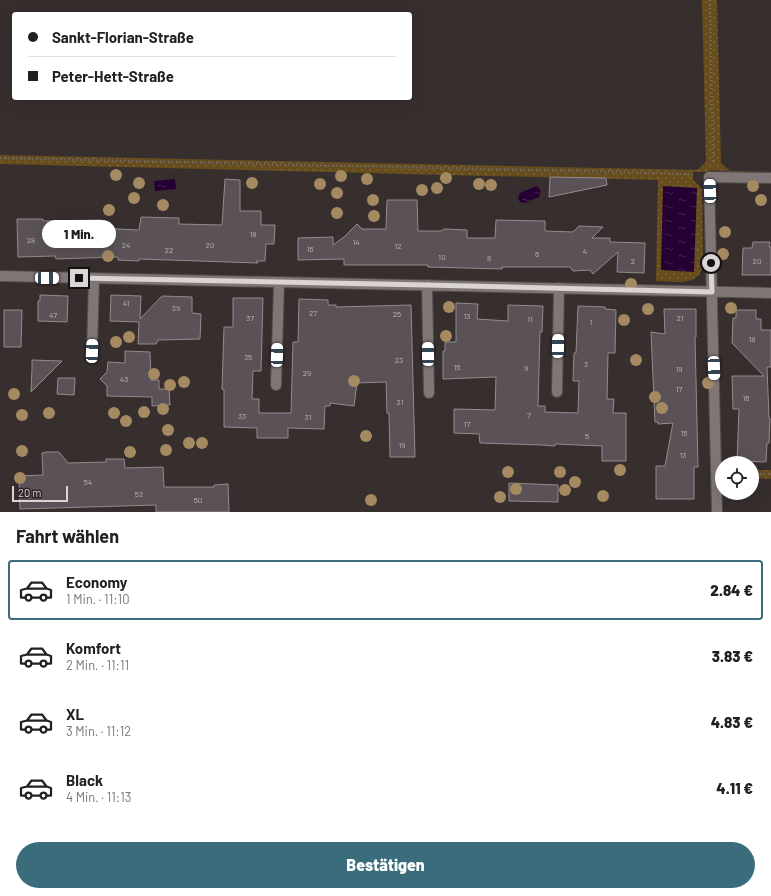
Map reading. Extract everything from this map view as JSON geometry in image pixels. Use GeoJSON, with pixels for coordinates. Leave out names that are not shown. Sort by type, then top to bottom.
{"type":"FeatureCollection","features":[{"type":"Feature","properties":{"kind":"street"},"geometry":{"type":"LineString","coordinates":[[717,512],[711,177],[771,178]]}},
{"type":"Feature","properties":{"kind":"street"},"geometry":{"type":"LineString","coordinates":[[0,276],[771,293]]}},
{"type":"Feature","properties":{"kind":"street"},"geometry":{"type":"LineString","coordinates":[[92,351],[94,279]]}},
{"type":"Feature","properties":{"kind":"street"},"geometry":{"type":"LineString","coordinates":[[276,385],[279,283]]}},
{"type":"Feature","properties":{"kind":"street"},"geometry":{"type":"LineString","coordinates":[[427,285],[429,393]]}},
{"type":"Feature","properties":{"kind":"street"},"geometry":{"type":"LineString","coordinates":[[557,392],[559,288]]}},
{"type":"Feature","properties":{"kind":"path"},"geometry":{"type":"LineString","coordinates":[[710,0],[711,177]]}},
{"type":"Feature","properties":{"kind":"path"},"geometry":{"type":"LineString","coordinates":[[0,158],[664,173],[693,175]]}},
{"type":"Feature","properties":{"kind":"path"},"geometry":{"type":"LineString","coordinates":[[759,474],[771,474]]}},
{"type":"Feature","properties":{"kind":"shaded area"},"geometry":{"type":"Polygon","coordinates":[[[702,0],[717,0],[721,163],[730,171],[771,172],[771,183],[728,181],[729,171],[710,170],[708,172],[693,172],[693,180],[702,189],[703,264],[701,272],[697,277],[685,282],[656,281],[658,180],[0,164],[0,155],[697,170],[706,162],[702,0]]]}},
{"type":"Feature","properties":{"kind":"shaded area"},"geometry":{"type":"Polygon","coordinates":[[[759,470],[771,470],[771,479],[759,478],[759,470]]]}},
{"type":"Feature","properties":{"kind":"water"},"geometry":{"type":"Polygon","coordinates":[[[175,179],[176,189],[155,191],[154,181],[175,179]]]}},
{"type":"Feature","properties":{"kind":"water"},"geometry":{"type":"Polygon","coordinates":[[[536,186],[541,192],[539,197],[525,203],[520,202],[518,198],[520,193],[536,186]]]}},
{"type":"Feature","properties":{"kind":"water"},"geometry":{"type":"Polygon","coordinates":[[[663,186],[697,188],[694,272],[661,270],[663,186]]]}},
{"type":"Feature","properties":{"kind":"building"},"geometry":{"type":"Polygon","coordinates":[[[550,177],[606,178],[607,185],[549,197],[550,177]]]}},
{"type":"Feature","properties":{"kind":"building"},"geometry":{"type":"Polygon","coordinates":[[[225,179],[240,180],[240,211],[261,211],[261,225],[275,225],[274,244],[266,244],[265,261],[256,261],[258,263],[139,259],[139,261],[118,260],[118,257],[56,259],[55,256],[18,257],[17,219],[43,219],[43,221],[101,220],[99,228],[139,230],[141,217],[179,218],[179,224],[222,225],[225,179]]]}},
{"type":"Feature","properties":{"kind":"building"},"geometry":{"type":"Polygon","coordinates":[[[387,200],[417,200],[418,231],[441,231],[444,229],[467,230],[467,238],[495,238],[496,220],[545,221],[545,231],[573,232],[579,226],[603,227],[592,238],[610,238],[610,242],[645,243],[644,273],[617,272],[618,252],[593,274],[590,270],[573,271],[570,267],[502,267],[502,269],[428,267],[428,265],[344,265],[344,259],[298,260],[298,238],[333,237],[333,245],[344,237],[357,224],[362,229],[386,229],[387,200]]]}},
{"type":"Feature","properties":{"kind":"building"},"geometry":{"type":"Polygon","coordinates":[[[753,242],[770,242],[771,275],[742,275],[743,248],[752,248],[753,242]]]}},
{"type":"Feature","properties":{"kind":"building"},"geometry":{"type":"Polygon","coordinates":[[[40,295],[68,296],[67,322],[38,321],[38,301],[40,301],[40,295]]]}},
{"type":"Feature","properties":{"kind":"building"},"geometry":{"type":"Polygon","coordinates":[[[111,295],[141,296],[140,319],[162,296],[192,297],[192,313],[201,314],[200,339],[158,340],[156,344],[138,344],[139,322],[110,321],[111,295]]]}},
{"type":"Feature","properties":{"kind":"building"},"geometry":{"type":"Polygon","coordinates":[[[233,298],[263,298],[261,371],[253,371],[252,399],[259,399],[259,413],[291,413],[293,342],[298,342],[299,299],[328,300],[328,305],[336,305],[336,307],[411,305],[415,457],[390,457],[389,413],[387,413],[386,382],[357,383],[354,406],[330,403],[330,406],[325,406],[324,429],[288,428],[288,438],[257,438],[257,428],[224,427],[224,390],[222,389],[224,327],[233,327],[233,298]]]}},
{"type":"Feature","properties":{"kind":"building"},"geometry":{"type":"Polygon","coordinates":[[[456,303],[478,304],[477,319],[508,321],[508,305],[543,306],[542,332],[540,332],[538,406],[545,406],[545,412],[578,413],[579,381],[573,381],[578,306],[605,307],[605,309],[616,310],[615,353],[608,353],[607,399],[614,399],[613,413],[626,413],[626,461],[602,461],[602,446],[480,443],[479,434],[454,433],[454,409],[495,410],[496,377],[443,379],[443,351],[445,351],[445,342],[456,342],[456,303]]]}},
{"type":"Feature","properties":{"kind":"building"},"geometry":{"type":"Polygon","coordinates":[[[664,309],[696,309],[695,337],[698,467],[694,467],[694,499],[656,499],[656,466],[665,466],[673,423],[658,424],[658,422],[655,422],[651,332],[665,334],[664,309]]]}},
{"type":"Feature","properties":{"kind":"building"},"geometry":{"type":"Polygon","coordinates":[[[4,310],[22,310],[21,347],[4,347],[4,310]]]}},
{"type":"Feature","properties":{"kind":"building"},"geometry":{"type":"Polygon","coordinates":[[[736,310],[756,310],[756,319],[761,319],[761,330],[771,330],[771,367],[767,367],[770,418],[769,443],[767,443],[766,462],[759,462],[759,456],[737,456],[739,409],[733,409],[732,376],[764,376],[732,343],[733,318],[736,318],[736,310]]]}},
{"type":"Feature","properties":{"kind":"building"},"geometry":{"type":"Polygon","coordinates":[[[125,351],[150,352],[151,380],[159,380],[159,389],[169,389],[170,405],[152,406],[152,397],[107,396],[107,386],[100,379],[107,372],[108,362],[125,363],[125,351]]]}},
{"type":"Feature","properties":{"kind":"building"},"geometry":{"type":"Polygon","coordinates":[[[32,360],[62,361],[31,392],[32,369],[32,360]]]}},
{"type":"Feature","properties":{"kind":"building"},"geometry":{"type":"Polygon","coordinates":[[[58,378],[75,378],[74,395],[57,394],[58,378]]]}},
{"type":"Feature","properties":{"kind":"building"},"geometry":{"type":"Polygon","coordinates":[[[59,452],[68,463],[106,462],[106,459],[124,459],[125,468],[163,467],[164,487],[214,487],[214,485],[228,484],[229,512],[156,512],[156,505],[20,509],[19,476],[43,475],[42,453],[59,452]]]}},
{"type":"Feature","properties":{"kind":"building"},"geometry":{"type":"Polygon","coordinates":[[[509,483],[558,485],[558,502],[509,501],[509,483]]]}},
{"type":"Feature","properties":{"kind":"route"},"geometry":{"type":"LineString","coordinates":[[79,278],[712,292],[711,263]]}}]}
